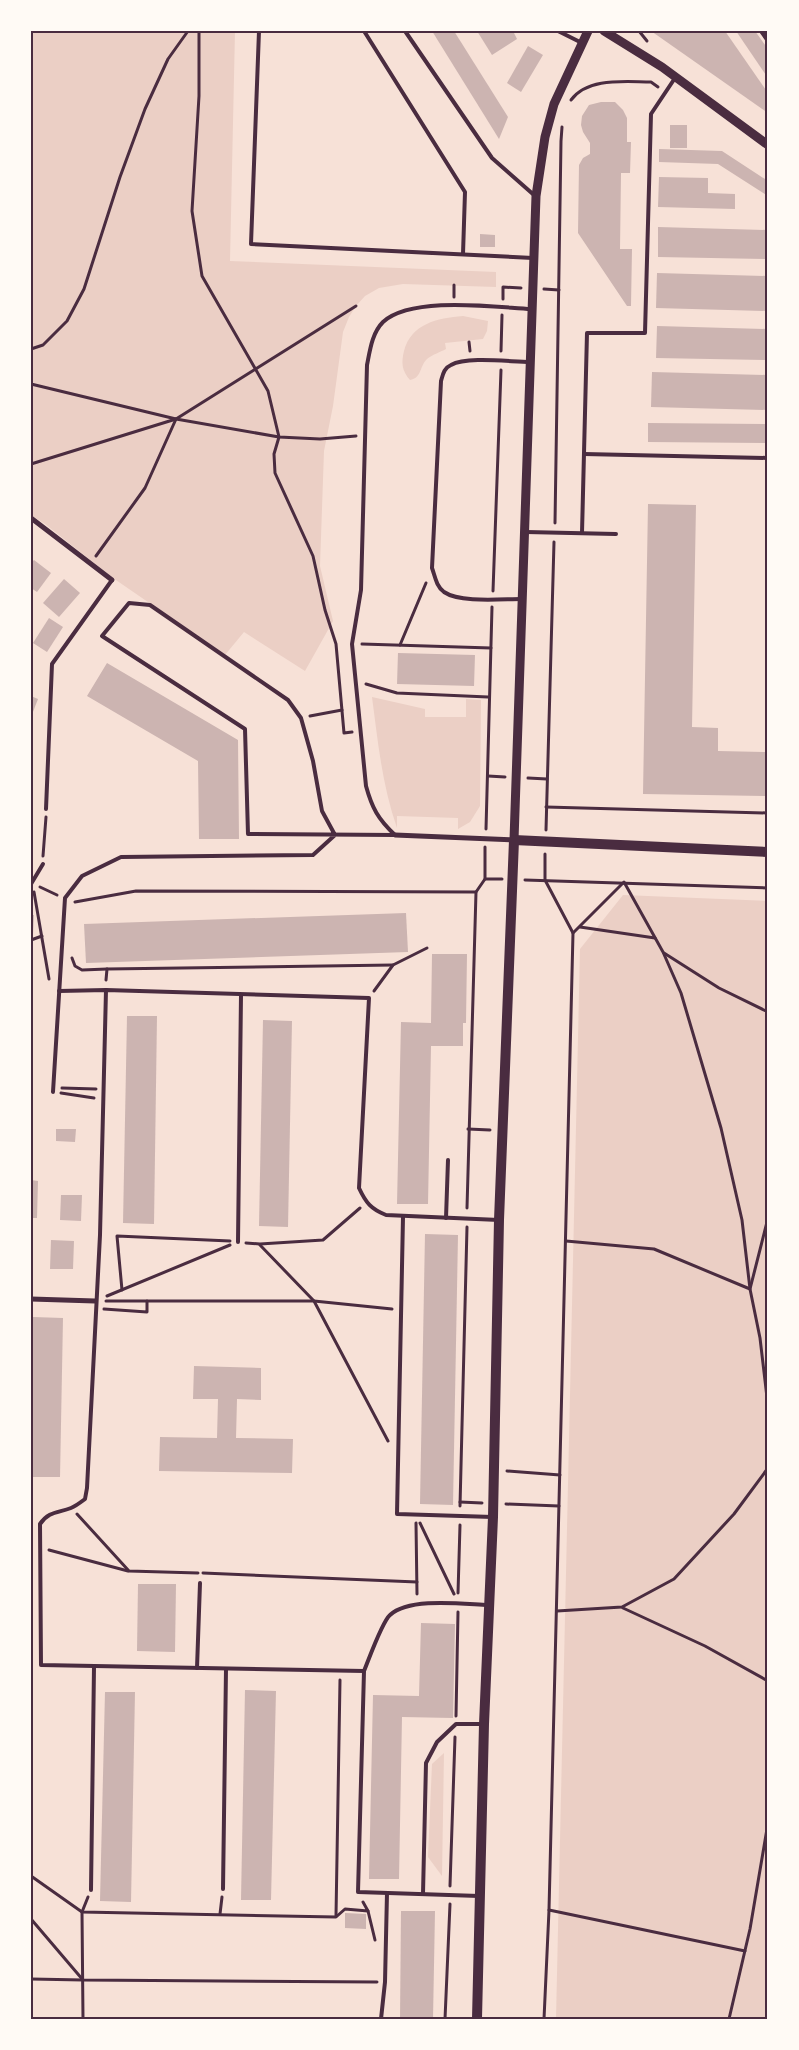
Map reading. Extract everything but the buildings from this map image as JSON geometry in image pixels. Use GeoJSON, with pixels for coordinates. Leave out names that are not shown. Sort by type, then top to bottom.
{"type":"FeatureCollection","features":[{"type":"Feature","properties":{"kind":"main road"},"geometry":{"type":"LineString","coordinates":[[477,2019],[484,1724],[493,1517],[500,1220],[514,840],[768,852]]}},
{"type":"Feature","properties":{"kind":"street"},"geometry":{"type":"LineString","coordinates":[[395,836],[514,840],[536,196],[545,137],[554,104],[588,31]]}},
{"type":"Feature","properties":{"kind":"street"},"geometry":{"type":"LineString","coordinates":[[604,31],[662,67],[768,145]]}},
{"type":"Feature","properties":{"kind":"street"},"geometry":{"type":"LineString","coordinates":[[31,518],[44,526],[112,580]]}},
{"type":"Feature","properties":{"kind":"street"},"geometry":{"type":"LineString","coordinates":[[31,1299],[95,1301]]}},
{"type":"Feature","properties":{"kind":"lane"},"geometry":{"type":"LineString","coordinates":[[259,31],[251,244],[533,258]]}},
{"type":"Feature","properties":{"kind":"lane"},"geometry":{"type":"LineString","coordinates":[[364,31],[465,192],[463,254]]}},
{"type":"Feature","properties":{"kind":"lane"},"geometry":{"type":"LineString","coordinates":[[405,31],[492,158],[536,196]]}},
{"type":"Feature","properties":{"kind":"lane"},"geometry":{"type":"LineString","coordinates":[[558,31],[582,43]]}},
{"type":"Feature","properties":{"kind":"lane"},"geometry":{"type":"LineString","coordinates":[[761,31],[768,41]]}},
{"type":"Feature","properties":{"kind":"lane"},"geometry":{"type":"LineString","coordinates":[[582,533],[587,333],[645,333],[651,114],[675,78]]}},
{"type":"Feature","properties":{"kind":"lane"},"geometry":{"type":"LineString","coordinates":[[395,836],[382,822],[372,806],[368,792],[352,644],[360,590],[367,365],[372,340],[382,323],[396,313],[420,307],[531,309]]}},
{"type":"Feature","properties":{"kind":"lane"},"geometry":{"type":"LineString","coordinates":[[523,599],[457,597],[444,592],[437,584],[432,568],[441,381],[444,371],[450,365],[464,361],[530,362]]}},
{"type":"Feature","properties":{"kind":"lane"},"geometry":{"type":"LineString","coordinates":[[584,454],[768,458]]}},
{"type":"Feature","properties":{"kind":"lane"},"geometry":{"type":"LineString","coordinates":[[526,532],[616,534]]}},
{"type":"Feature","properties":{"kind":"lane"},"geometry":{"type":"LineString","coordinates":[[46,809],[52,664],[112,580]]}},
{"type":"Feature","properties":{"kind":"lane"},"geometry":{"type":"LineString","coordinates":[[335,835],[322,811],[313,761],[301,718],[288,700],[150,605],[128,602],[102,636],[245,729],[248,834],[395,836]]}},
{"type":"Feature","properties":{"kind":"lane"},"geometry":{"type":"LineString","coordinates":[[53,1090],[65,898],[82,876],[121,856],[312,855],[335,835]]}},
{"type":"Feature","properties":{"kind":"lane"},"geometry":{"type":"LineString","coordinates":[[32,884],[43,864]]}},
{"type":"Feature","properties":{"kind":"lane"},"geometry":{"type":"LineString","coordinates":[[59,991],[106,990],[369,998],[359,1188],[366,1202],[372,1209],[386,1215],[500,1220]]}},
{"type":"Feature","properties":{"kind":"lane"},"geometry":{"type":"LineString","coordinates":[[106,990],[100,1235],[86,1499],[72,1508],[57,1511],[46,1516],[40,1524],[40,1665],[364,1671]]}},
{"type":"Feature","properties":{"kind":"lane"},"geometry":{"type":"LineString","coordinates":[[238,1242],[241,995]]}},
{"type":"Feature","properties":{"kind":"lane"},"geometry":{"type":"LineString","coordinates":[[446,1218],[448,1160]]}},
{"type":"Feature","properties":{"kind":"lane"},"geometry":{"type":"LineString","coordinates":[[403,1217],[397,1514],[493,1517]]}},
{"type":"Feature","properties":{"kind":"lane"},"geometry":{"type":"LineString","coordinates":[[197,1668],[200,1583]]}},
{"type":"Feature","properties":{"kind":"lane"},"geometry":{"type":"LineString","coordinates":[[481,1896],[358,1892],[364,1671],[388,1615],[400,1608],[418,1604],[488,1605]]}},
{"type":"Feature","properties":{"kind":"lane"},"geometry":{"type":"LineString","coordinates":[[90,1890],[94,1667]]}},
{"type":"Feature","properties":{"kind":"lane"},"geometry":{"type":"LineString","coordinates":[[223,1889],[226,1669]]}},
{"type":"Feature","properties":{"kind":"lane"},"geometry":{"type":"LineString","coordinates":[[423,1894],[426,1763],[437,1742],[456,1724],[484,1724]]}},
{"type":"Feature","properties":{"kind":"lane"},"geometry":{"type":"LineString","coordinates":[[381,2019],[385,1982],[387,1893]]}},
{"type":"Feature","properties":{"kind":"path"},"geometry":{"type":"LineString","coordinates":[[31,349],[43,345],[66,322],[84,289],[120,177],[145,109],[168,59],[188,31]]}},
{"type":"Feature","properties":{"kind":"path"},"geometry":{"type":"LineString","coordinates":[[199,31],[199,96],[192,211],[202,276],[213,299],[235,332],[268,391],[279,437],[274,454],[275,473],[313,556],[325,610],[336,644],[344,733]]}},
{"type":"Feature","properties":{"kind":"path"},"geometry":{"type":"LineString","coordinates":[[639,31],[647,42]]}},
{"type":"Feature","properties":{"kind":"path"},"geometry":{"type":"LineString","coordinates":[[568,104],[583,88],[594,84],[651,82],[664,92]]}},
{"type":"Feature","properties":{"kind":"path"},"geometry":{"type":"LineString","coordinates":[[563,122],[561,141],[554,532],[546,808],[768,813]]}},
{"type":"Feature","properties":{"kind":"path"},"geometry":{"type":"LineString","coordinates":[[488,776],[488,697],[503,287]]}},
{"type":"Feature","properties":{"kind":"path"},"geometry":{"type":"LineString","coordinates":[[31,464],[176,419],[356,306]]}},
{"type":"Feature","properties":{"kind":"path"},"geometry":{"type":"LineString","coordinates":[[31,384],[176,419],[279,437],[320,439],[364,436]]}},
{"type":"Feature","properties":{"kind":"path"},"geometry":{"type":"LineString","coordinates":[[90,564],[145,488],[176,419]]}},
{"type":"Feature","properties":{"kind":"path"},"geometry":{"type":"LineString","coordinates":[[400,645],[432,568]]}},
{"type":"Feature","properties":{"kind":"path"},"geometry":{"type":"LineString","coordinates":[[336,644],[491,648]]}},
{"type":"Feature","properties":{"kind":"path"},"geometry":{"type":"LineString","coordinates":[[338,671],[355,682],[397,693],[488,697]]}},
{"type":"Feature","properties":{"kind":"path"},"geometry":{"type":"LineString","coordinates":[[301,718],[342,710]]}},
{"type":"Feature","properties":{"kind":"path"},"geometry":{"type":"LineString","coordinates":[[43,864],[46,809]]}},
{"type":"Feature","properties":{"kind":"path"},"geometry":{"type":"LineString","coordinates":[[544,2019],[549,1910],[557,1611],[573,933],[545,880],[768,888]]}},
{"type":"Feature","properties":{"kind":"path"},"geometry":{"type":"LineString","coordinates":[[573,933],[624,882]]}},
{"type":"Feature","properties":{"kind":"path"},"geometry":{"type":"LineString","coordinates":[[624,882],[663,952],[681,993],[721,1128],[742,1220],[750,1289],[760,1338],[768,1406]]}},
{"type":"Feature","properties":{"kind":"path"},"geometry":{"type":"LineString","coordinates":[[32,884],[65,898]]}},
{"type":"Feature","properties":{"kind":"path"},"geometry":{"type":"LineString","coordinates":[[32,884],[49,980]]}},
{"type":"Feature","properties":{"kind":"path"},"geometry":{"type":"LineString","coordinates":[[73,902],[136,890],[476,892],[468,1129],[456,1724],[445,2019]]}},
{"type":"Feature","properties":{"kind":"path"},"geometry":{"type":"LineString","coordinates":[[579,927],[655,938]]}},
{"type":"Feature","properties":{"kind":"path"},"geometry":{"type":"LineString","coordinates":[[31,940],[42,936]]}},
{"type":"Feature","properties":{"kind":"path"},"geometry":{"type":"LineString","coordinates":[[72,950],[72,960],[75,966],[82,970],[393,965],[427,948]]}},
{"type":"Feature","properties":{"kind":"path"},"geometry":{"type":"LineString","coordinates":[[663,952],[719,988],[768,1012]]}},
{"type":"Feature","properties":{"kind":"path"},"geometry":{"type":"LineString","coordinates":[[369,998],[393,965]]}},
{"type":"Feature","properties":{"kind":"path"},"geometry":{"type":"LineString","coordinates":[[106,990],[107,969]]}},
{"type":"Feature","properties":{"kind":"path"},"geometry":{"type":"LineString","coordinates":[[53,1090],[87,1089]]}},
{"type":"Feature","properties":{"kind":"path"},"geometry":{"type":"LineString","coordinates":[[53,1090],[104,1100]]}},
{"type":"Feature","properties":{"kind":"path"},"geometry":{"type":"LineString","coordinates":[[468,1129],[503,1130]]}},
{"type":"Feature","properties":{"kind":"path"},"geometry":{"type":"LineString","coordinates":[[750,1289],[768,1218]]}},
{"type":"Feature","properties":{"kind":"path"},"geometry":{"type":"LineString","coordinates":[[117,1236],[122,1290]]}},
{"type":"Feature","properties":{"kind":"path"},"geometry":{"type":"LineString","coordinates":[[566,1241],[654,1249],[750,1289]]}},
{"type":"Feature","properties":{"kind":"path"},"geometry":{"type":"LineString","coordinates":[[95,1301],[238,1242]]}},
{"type":"Feature","properties":{"kind":"path"},"geometry":{"type":"LineString","coordinates":[[260,1244],[314,1302],[398,1460]]}},
{"type":"Feature","properties":{"kind":"path"},"geometry":{"type":"LineString","coordinates":[[95,1301],[314,1302],[402,1310]]}},
{"type":"Feature","properties":{"kind":"path"},"geometry":{"type":"LineString","coordinates":[[95,1309],[147,1312],[147,1301]]}},
{"type":"Feature","properties":{"kind":"path"},"geometry":{"type":"LineString","coordinates":[[557,1611],[622,1607],[674,1579],[734,1514],[768,1468]]}},
{"type":"Feature","properties":{"kind":"path"},"geometry":{"type":"LineString","coordinates":[[494,1470],[560,1474]]}},
{"type":"Feature","properties":{"kind":"path"},"geometry":{"type":"LineString","coordinates":[[460,1502],[559,1506]]}},
{"type":"Feature","properties":{"kind":"path"},"geometry":{"type":"LineString","coordinates":[[72,1508],[128,1571]]}},
{"type":"Feature","properties":{"kind":"path"},"geometry":{"type":"LineString","coordinates":[[416,1515],[418,1604]]}},
{"type":"Feature","properties":{"kind":"path"},"geometry":{"type":"LineString","coordinates":[[416,1515],[458,1604]]}},
{"type":"Feature","properties":{"kind":"path"},"geometry":{"type":"LineString","coordinates":[[41,1548],[128,1571],[417,1582]]}},
{"type":"Feature","properties":{"kind":"path"},"geometry":{"type":"LineString","coordinates":[[200,1573],[200,1583]]}},
{"type":"Feature","properties":{"kind":"path"},"geometry":{"type":"LineString","coordinates":[[622,1607],[705,1646],[768,1681]]}},
{"type":"Feature","properties":{"kind":"path"},"geometry":{"type":"LineString","coordinates":[[336,1916],[340,1670]]}},
{"type":"Feature","properties":{"kind":"path"},"geometry":{"type":"LineString","coordinates":[[729,2019],[745,1951],[768,1822]]}},
{"type":"Feature","properties":{"kind":"path"},"geometry":{"type":"LineString","coordinates":[[31,1876],[82,1912],[336,1916],[345,1909],[368,1911],[358,1892]]}},
{"type":"Feature","properties":{"kind":"path"},"geometry":{"type":"LineString","coordinates":[[220,1914],[223,1889]]}},
{"type":"Feature","properties":{"kind":"path"},"geometry":{"type":"LineString","coordinates":[[83,2019],[82,1912],[90,1890]]}},
{"type":"Feature","properties":{"kind":"path"},"geometry":{"type":"LineString","coordinates":[[549,1910],[745,1951]]}},
{"type":"Feature","properties":{"kind":"path"},"geometry":{"type":"LineString","coordinates":[[31,1919],[83,1980]]}},
{"type":"Feature","properties":{"kind":"path"},"geometry":{"type":"LineString","coordinates":[[31,1979],[385,1982]]}},
{"type":"Feature","properties":{"kind":"shaded area"},"geometry":{"type":"Polygon","coordinates":[[[31,31],[235,31],[230,261],[496,272],[496,287],[403,284],[379,288],[365,296],[349,317],[343,332],[333,406],[324,451],[320,566],[333,621],[305,671],[244,632],[225,655],[113,578],[31,515],[31,31]]]}},
{"type":"Feature","properties":{"kind":"shaded area"},"geometry":{"type":"Polygon","coordinates":[[[463,316],[488,321],[487,331],[483,339],[445,343],[446,349],[427,359],[419,375],[410,380],[403,367],[403,359],[407,342],[413,334],[426,324],[463,316]]]}},
{"type":"Feature","properties":{"kind":"shaded area"},"geometry":{"type":"Polygon","coordinates":[[[372,697],[425,709],[425,717],[466,717],[466,699],[481,700],[480,806],[470,822],[458,829],[458,818],[397,816],[397,828],[384,780],[372,697]]]}},
{"type":"Feature","properties":{"kind":"shaded area"},"geometry":{"type":"Polygon","coordinates":[[[623,895],[768,901],[768,2019],[556,2019],[580,949],[623,895]]]}},
{"type":"Feature","properties":{"kind":"shaded area"},"geometry":{"type":"Polygon","coordinates":[[[444,1753],[442,1876],[428,1857],[432,1764],[444,1753]]]}}]}
